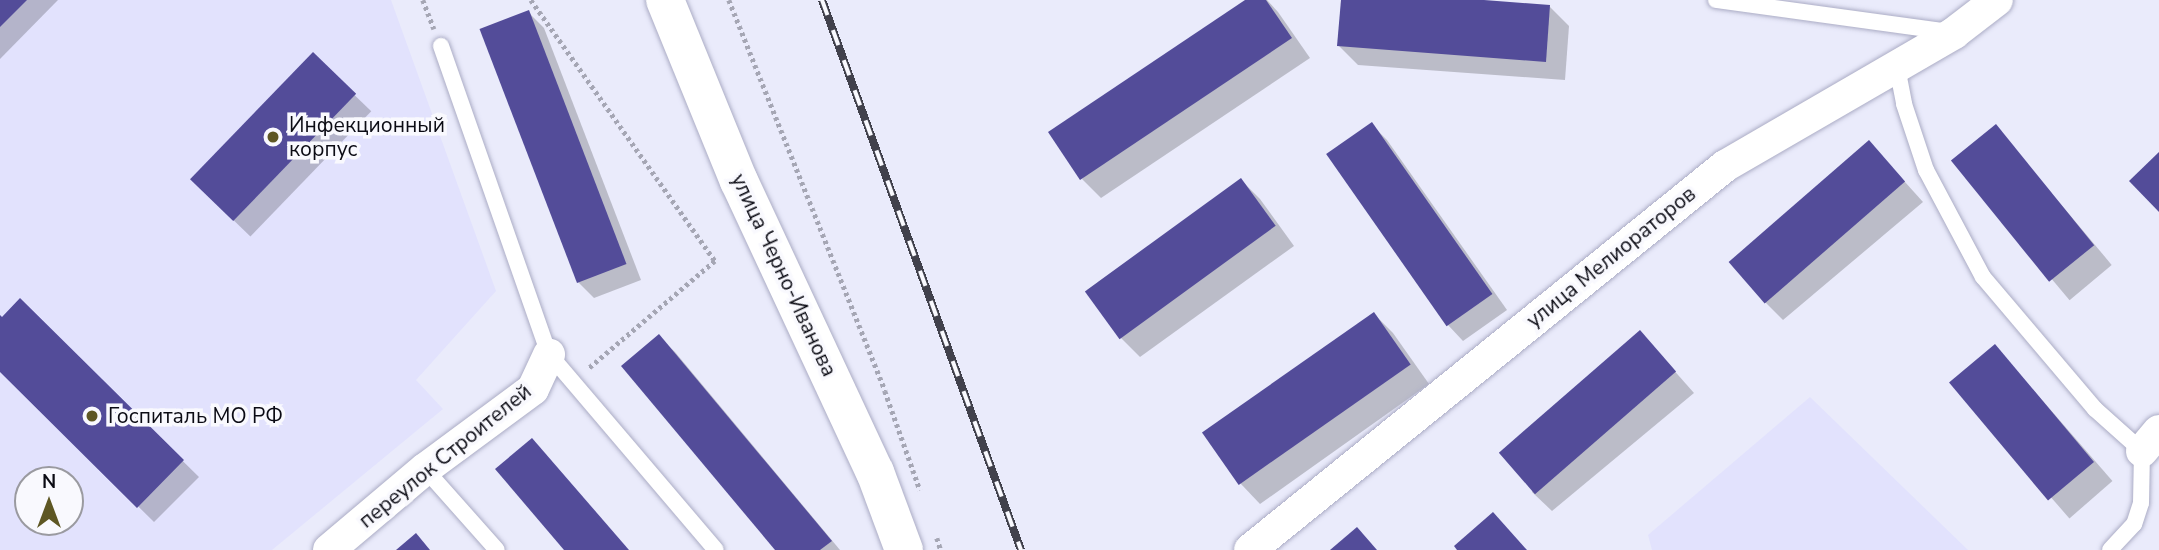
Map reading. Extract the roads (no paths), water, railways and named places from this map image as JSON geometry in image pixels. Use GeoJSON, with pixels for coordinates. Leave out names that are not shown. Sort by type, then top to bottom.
{"type":"FeatureCollection","features":[{"type":"Feature","properties":{"kind":"main road","name":"улица Черно-Иванова"},"geometry":{"type":"LineString","coordinates":[[665,0],[739,181],[875,472],[904,550]]}},
{"type":"Feature","properties":{"kind":"street","name":"улица Мелиораторов"},"geometry":{"type":"LineString","coordinates":[[1250,550],[1725,166],[1954,33],[1997,0]]}},
{"type":"Feature","properties":{"kind":"street","name":"переулок Строителей"},"geometry":{"type":"LineString","coordinates":[[329,550],[425,469],[533,389],[549,354]]}},
{"type":"Feature","properties":{"kind":"lane"},"geometry":{"type":"LineString","coordinates":[[1716,0],[1954,33]]}},
{"type":"Feature","properties":{"kind":"lane"},"geometry":{"type":"LineString","coordinates":[[441,46],[549,354],[716,550]]}},
{"type":"Feature","properties":{"kind":"lane"},"geometry":{"type":"LineString","coordinates":[[1897,67],[1904,104],[1926,170],[1983,277],[2095,409],[2151,441],[2141,503],[2134,524],[2110,550]]}},
{"type":"Feature","properties":{"kind":"lane"},"geometry":{"type":"LineString","coordinates":[[425,469],[497,550]]}},
{"type":"Feature","properties":{"kind":"railway"},"geometry":{"type":"LineString","coordinates":[[822,0],[1021,550]]}},
{"type":"Feature","properties":{"kind":"place","name":"Инфекционный корпус"},"geometry":{"type":"Point","coordinates":[273,137]}},
{"type":"Feature","properties":{"kind":"place","name":"Госпиталь МО РФ"},"geometry":{"type":"Point","coordinates":[92,416]}}]}
